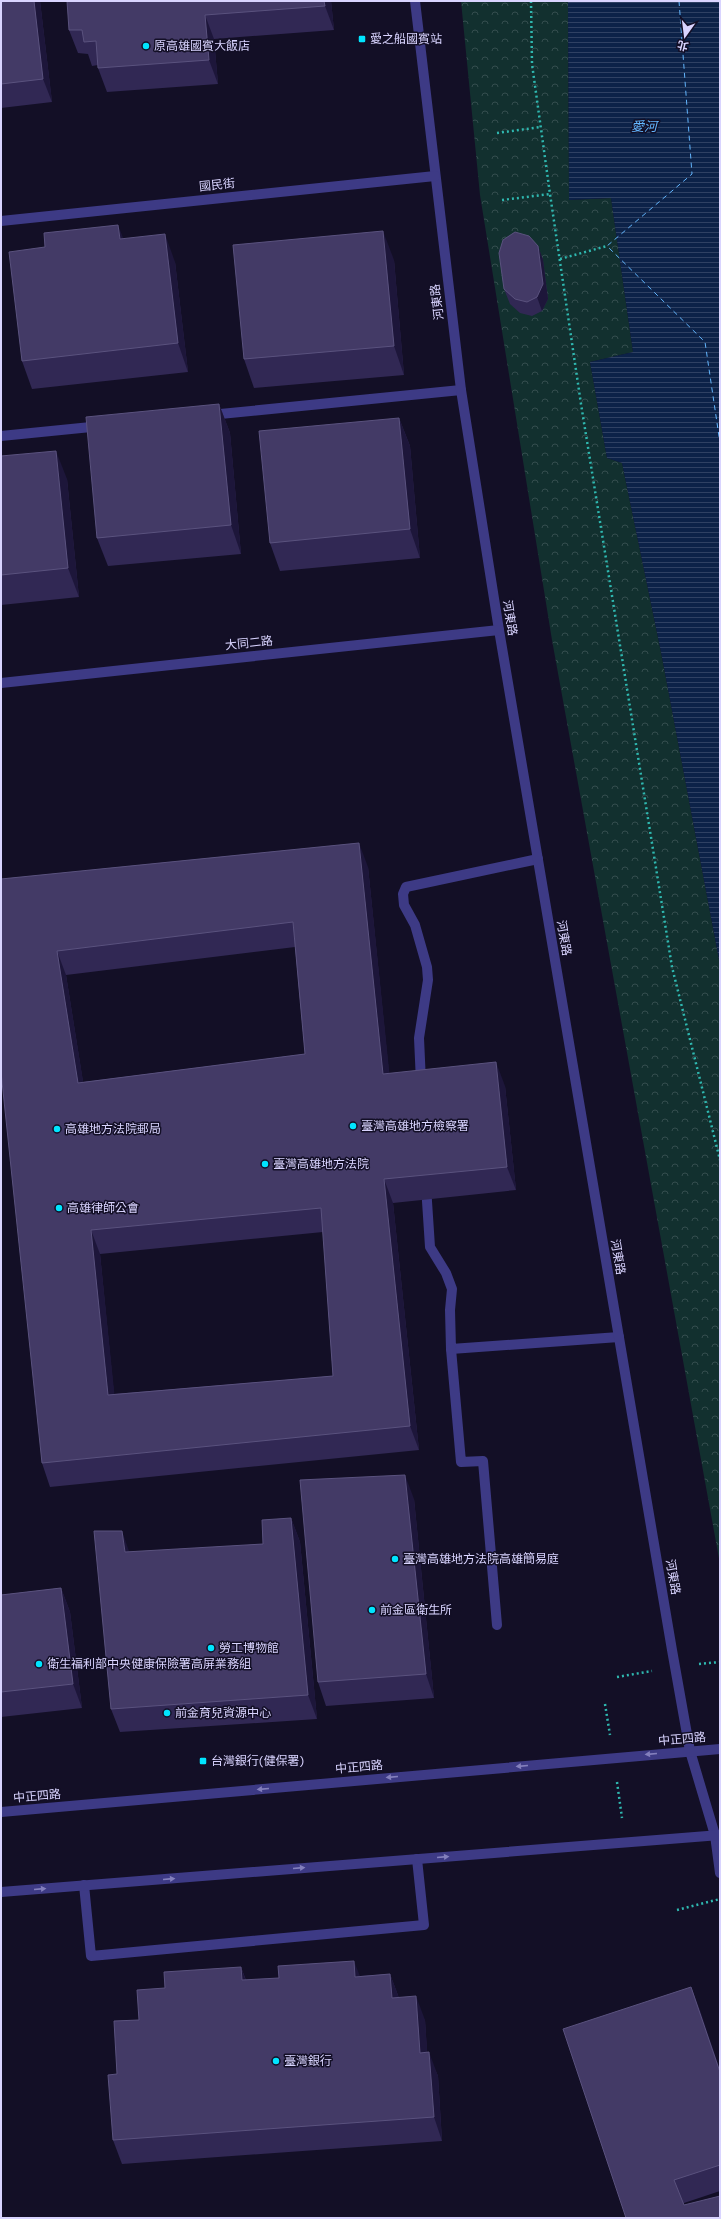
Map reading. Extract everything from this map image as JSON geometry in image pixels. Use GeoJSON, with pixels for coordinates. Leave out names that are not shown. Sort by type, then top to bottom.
{"type":"FeatureCollection","features":[{"type":"Feature","properties":{"kind":"street","name":"河東路"},"geometry":{"type":"LineString","coordinates":[[416,1],[435,176],[461,390],[499,630],[690,1751],[718,1835],[720,1873]]}},
{"type":"Feature","properties":{"kind":"street","name":"國民街"},"geometry":{"type":"LineString","coordinates":[[1,220],[435,176]]}},
{"type":"Feature","properties":{"kind":"street"},"geometry":{"type":"LineString","coordinates":[[199,416],[461,390]]}},
{"type":"Feature","properties":{"kind":"street"},"geometry":{"type":"LineString","coordinates":[[1,436],[112,425]]}},
{"type":"Feature","properties":{"kind":"street","name":"大同二路"},"geometry":{"type":"LineString","coordinates":[[1,683],[499,630]]}},
{"type":"Feature","properties":{"kind":"street"},"geometry":{"type":"LineString","coordinates":[[422,1093],[419,1038],[428,980],[427,967],[415,925],[404,905],[404,890],[406,887],[538,859]]}},
{"type":"Feature","properties":{"kind":"street"},"geometry":{"type":"LineString","coordinates":[[426,1172],[430,1247],[452,1289],[450,1310],[451,1349],[461,1462],[484,1461],[497,1625]]}},
{"type":"Feature","properties":{"kind":"street"},"geometry":{"type":"LineString","coordinates":[[451,1349],[619,1337]]}},
{"type":"Feature","properties":{"kind":"street","name":"中正四路"},"geometry":{"type":"LineString","coordinates":[[1,1812],[720,1749]]}},
{"type":"Feature","properties":{"kind":"street"},"geometry":{"type":"LineString","coordinates":[[1,1892],[718,1835]]}},
{"type":"Feature","properties":{"kind":"street"},"geometry":{"type":"LineString","coordinates":[[84,1885],[91,1956],[424,1925],[417,1859]]}},
{"type":"Feature","properties":{"kind":"path"},"geometry":{"type":"LineString","coordinates":[[531,1],[532,64],[550,194],[581,404],[672,967],[720,1160]]}},
{"type":"Feature","properties":{"kind":"path"},"geometry":{"type":"LineString","coordinates":[[497,133],[541,127]]}},
{"type":"Feature","properties":{"kind":"path"},"geometry":{"type":"LineString","coordinates":[[502,200],[550,194]]}},
{"type":"Feature","properties":{"kind":"path"},"geometry":{"type":"LineString","coordinates":[[560,259],[607,246]]}},
{"type":"Feature","properties":{"kind":"path"},"geometry":{"type":"LineString","coordinates":[[605,1704],[626,1842]]}},
{"type":"Feature","properties":{"kind":"path"},"geometry":{"type":"LineString","coordinates":[[677,1910],[720,1899]]}},
{"type":"Feature","properties":{"kind":"green space"},"geometry":{"type":"Polygon","coordinates":[[[461,1],[568,1],[569,200],[611,198],[633,352],[590,362],[607,458],[622,463],[661,652],[720,965],[720,1564],[552,640],[480,195],[461,1]]]}},
{"type":"Feature","properties":{"kind":"water","name":"愛河"},"geometry":{"type":"Polygon","coordinates":[[[568,1],[720,1],[720,965],[661,652],[622,463],[607,458],[590,362],[633,352],[611,198],[569,200],[568,1]]]}},
{"type":"Feature","properties":{"kind":"building"},"geometry":{"type":"Polygon","coordinates":[[[1,1],[34,1],[43,79],[1,84],[1,1]]]}},
{"type":"Feature","properties":{"kind":"building"},"geometry":{"type":"Polygon","coordinates":[[[67,1],[324,1],[325,6],[205,15],[209,60],[98,68],[96,41],[84,42],[82,30],[69,30],[67,1]]]}},
{"type":"Feature","properties":{"kind":"building"},"geometry":{"type":"Polygon","coordinates":[[[118,225],[120,239],[165,234],[178,343],[22,361],[9,252],[45,247],[44,233],[118,225]]]}},
{"type":"Feature","properties":{"kind":"building"},"geometry":{"type":"Polygon","coordinates":[[[383,231],[394,346],[244,359],[233,245],[383,231]]]}},
{"type":"Feature","properties":{"kind":"building"},"geometry":{"type":"Polygon","coordinates":[[[515,232],[529,236],[538,246],[543,284],[537,297],[527,302],[515,299],[504,289],[499,253],[503,240],[515,232]]]}},
{"type":"Feature","properties":{"kind":"building"},"geometry":{"type":"Polygon","coordinates":[[[219,404],[231,525],[97,538],[86,417],[219,404]]]}},
{"type":"Feature","properties":{"kind":"building"},"geometry":{"type":"Polygon","coordinates":[[[399,418],[410,529],[270,543],[259,431],[399,418]]]}},
{"type":"Feature","properties":{"kind":"building"},"geometry":{"type":"Polygon","coordinates":[[[56,451],[68,568],[1,575],[1,456],[56,451]]]}},
{"type":"Feature","properties":{"kind":"building","name":"臺灣高雄地方法院"},"geometry":{"type":"Polygon","coordinates":[[[359,843],[383,1074],[496,1062],[507,1167],[384,1179],[410,1426],[42,1463],[1,1072],[1,879],[359,843]],[[293,922],[57,951],[78,1083],[305,1054],[293,922]],[[321,1208],[91,1230],[108,1395],[333,1376],[321,1208]]]}},
{"type":"Feature","properties":{"kind":"building","name":"前金區衛生所"},"geometry":{"type":"Polygon","coordinates":[[[405,1475],[426,1674],[318,1682],[300,1480],[405,1475]]]}},
{"type":"Feature","properties":{"kind":"building","name":"勞工博物館"},"geometry":{"type":"Polygon","coordinates":[[[291,1518],[308,1695],[111,1709],[94,1531],[122,1531],[125,1552],[263,1544],[262,1520],[291,1518]]]}},
{"type":"Feature","properties":{"kind":"building","name":"衛生福利部中央健康保險署高屏業務組"},"geometry":{"type":"Polygon","coordinates":[[[61,1588],[73,1684],[1,1692],[1,1595],[61,1588]]]}},
{"type":"Feature","properties":{"kind":"building","name":"臺灣銀行"},"geometry":{"type":"Polygon","coordinates":[[[354,1961],[355,1977],[390,1974],[392,1998],[416,1996],[420,2053],[429,2052],[434,2117],[113,2140],[108,2075],[117,2074],[114,2021],[139,2020],[137,1990],[165,1988],[164,1972],[241,1967],[242,1980],[279,1978],[278,1966],[354,1961]]]}},
{"type":"Feature","properties":{"kind":"building"},"geometry":{"type":"Polygon","coordinates":[[[691,1987],[720,2072],[720,2165],[674,2180],[684,2205],[720,2196],[720,2218],[626,2218],[563,2029],[691,1987]]]}},
{"type":"Feature","properties":{"kind":"ferry route"},"geometry":{"type":"LineString","coordinates":[[679,1],[692,174],[607,246],[705,342],[720,443]]}},
{"type":"Feature","properties":{"kind":"place","name":"愛之船國賓站"},"geometry":{"type":"Point","coordinates":[362,39]}},
{"type":"Feature","properties":{"kind":"place","name":"原高雄國賓大飯店"},"geometry":{"type":"Point","coordinates":[146,46]}},
{"type":"Feature","properties":{"kind":"place","name":"臺灣高雄地方檢察署"},"geometry":{"type":"Point","coordinates":[353,1126]}},
{"type":"Feature","properties":{"kind":"place","name":"高雄地方法院郵局"},"geometry":{"type":"Point","coordinates":[57,1129]}},
{"type":"Feature","properties":{"kind":"place","name":"臺灣高雄地方法院"},"geometry":{"type":"Point","coordinates":[265,1164]}},
{"type":"Feature","properties":{"kind":"place","name":"高雄律師公會"},"geometry":{"type":"Point","coordinates":[59,1208]}},
{"type":"Feature","properties":{"kind":"place","name":"臺灣高雄地方法院高雄簡易庭"},"geometry":{"type":"Point","coordinates":[395,1559]}},
{"type":"Feature","properties":{"kind":"place","name":"前金區衛生所"},"geometry":{"type":"Point","coordinates":[372,1610]}},
{"type":"Feature","properties":{"kind":"place","name":"勞工博物館"},"geometry":{"type":"Point","coordinates":[211,1648]}},
{"type":"Feature","properties":{"kind":"place","name":"衛生福利部中央健康保險署高屏業務組"},"geometry":{"type":"Point","coordinates":[39,1664]}},
{"type":"Feature","properties":{"kind":"place","name":"前金育兒資源中心"},"geometry":{"type":"Point","coordinates":[167,1713]}},
{"type":"Feature","properties":{"kind":"place","name":"台灣銀行(健保署)"},"geometry":{"type":"Point","coordinates":[203,1761]}},
{"type":"Feature","properties":{"kind":"place","name":"臺灣銀行"},"geometry":{"type":"Point","coordinates":[276,2061]}}]}
